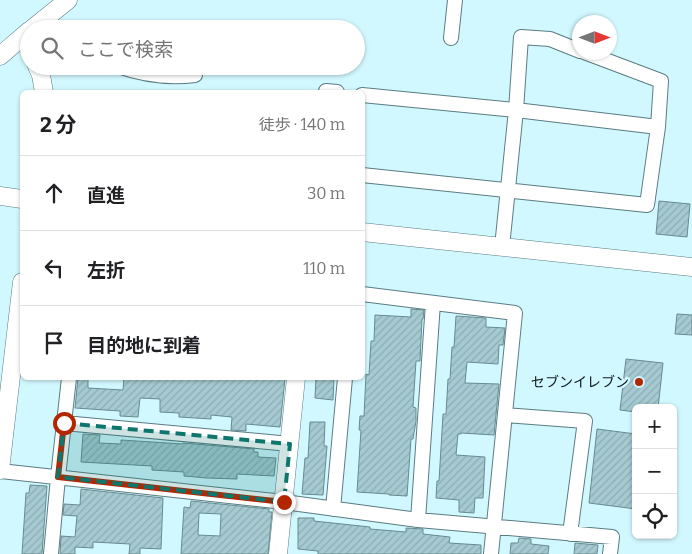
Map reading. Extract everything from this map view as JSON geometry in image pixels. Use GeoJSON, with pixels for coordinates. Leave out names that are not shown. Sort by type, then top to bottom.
{"type":"FeatureCollection","features":[{"type":"Feature","properties":{"kind":"street"},"geometry":{"type":"LineString","coordinates":[[46,20],[68,0]]}},
{"type":"Feature","properties":{"kind":"street"},"geometry":{"type":"LineString","coordinates":[[451,38],[455,0]]}},
{"type":"Feature","properties":{"kind":"street"},"geometry":{"type":"LineString","coordinates":[[502,247],[516,110],[521,37],[550,40],[572,48]]}},
{"type":"Feature","properties":{"kind":"street"},"geometry":{"type":"LineString","coordinates":[[0,56],[20,43]]}},
{"type":"Feature","properties":{"kind":"street"},"geometry":{"type":"LineString","coordinates":[[365,175],[647,205],[658,127],[661,81],[605,60]]}},
{"type":"Feature","properties":{"kind":"street"},"geometry":{"type":"LineString","coordinates":[[42,75],[44,90]]}},
{"type":"Feature","properties":{"kind":"street"},"geometry":{"type":"LineString","coordinates":[[156,75],[180,77],[196,75]]}},
{"type":"Feature","properties":{"kind":"street"},"geometry":{"type":"LineString","coordinates":[[365,95],[516,110],[658,127]]}},
{"type":"Feature","properties":{"kind":"street"},"geometry":{"type":"LineString","coordinates":[[0,196],[20,199]]}},
{"type":"Feature","properties":{"kind":"street"},"geometry":{"type":"LineString","coordinates":[[365,232],[692,267]]}},
{"type":"Feature","properties":{"kind":"street"},"geometry":{"type":"LineString","coordinates":[[365,294],[515,313],[491,554]]}},
{"type":"Feature","properties":{"kind":"street"},"geometry":{"type":"LineString","coordinates":[[20,299],[0,470],[284,502],[418,520],[612,537],[610,554]]}},
{"type":"Feature","properties":{"kind":"street"},"geometry":{"type":"LineString","coordinates":[[418,520],[433,303]]}},
{"type":"Feature","properties":{"kind":"street"},"geometry":{"type":"LineString","coordinates":[[51,554],[69,380]]}},
{"type":"Feature","properties":{"kind":"street"},"geometry":{"type":"LineString","coordinates":[[278,554],[296,380]]}},
{"type":"Feature","properties":{"kind":"street"},"geometry":{"type":"LineString","coordinates":[[333,509],[345,380]]}},
{"type":"Feature","properties":{"kind":"street"},"geometry":{"type":"LineString","coordinates":[[506,415],[585,421],[570,534]]}},
{"type":"Feature","properties":{"kind":"street"},"geometry":{"type":"LineString","coordinates":[[64,423],[290,444]]}},
{"type":"Feature","properties":{"kind":"highlighted area"},"geometry":{"type":"Polygon","coordinates":[[[64,423],[290,444],[284,502],[58,477],[64,423]]]}},
{"type":"Feature","properties":{"kind":"building"},"geometry":{"type":"Polygon","coordinates":[[[659,201],[690,204],[687,237],[656,234],[659,201]]]}},
{"type":"Feature","properties":{"kind":"building"},"geometry":{"type":"Polygon","coordinates":[[[411,309],[424,310],[420,361],[416,361],[413,407],[416,408],[416,421],[413,439],[411,439],[407,496],[357,492],[361,430],[359,430],[360,416],[364,416],[366,374],[369,375],[371,341],[374,341],[375,315],[411,317],[411,309]]]}},
{"type":"Feature","properties":{"kind":"building"},"geometry":{"type":"Polygon","coordinates":[[[677,314],[692,315],[692,335],[675,334],[677,314]]]}},
{"type":"Feature","properties":{"kind":"building"},"geometry":{"type":"Polygon","coordinates":[[[456,316],[486,318],[486,327],[505,328],[503,345],[499,345],[498,364],[467,362],[465,383],[499,384],[494,435],[458,434],[456,455],[485,457],[483,498],[475,498],[474,513],[459,512],[459,500],[436,498],[437,481],[439,481],[443,414],[446,414],[448,379],[450,379],[456,316]]]}},
{"type":"Feature","properties":{"kind":"building"},"geometry":{"type":"Polygon","coordinates":[[[626,359],[663,363],[658,404],[632,404],[632,412],[620,410],[626,359]]]}},
{"type":"Feature","properties":{"kind":"building"},"geometry":{"type":"Polygon","coordinates":[[[78,380],[88,380],[88,388],[123,390],[124,380],[285,380],[280,427],[246,424],[246,431],[231,430],[232,417],[211,415],[211,419],[179,417],[179,413],[160,412],[160,399],[140,398],[138,417],[120,416],[120,411],[75,408],[78,380]]]}},
{"type":"Feature","properties":{"kind":"building"},"geometry":{"type":"Polygon","coordinates":[[[316,380],[334,380],[333,400],[315,398],[316,380]]]}},
{"type":"Feature","properties":{"kind":"building"},"geometry":{"type":"Polygon","coordinates":[[[310,422],[325,422],[324,446],[327,446],[323,495],[302,494],[305,458],[308,458],[310,422]]]}},
{"type":"Feature","properties":{"kind":"building"},"geometry":{"type":"Polygon","coordinates":[[[597,429],[632,433],[632,508],[589,503],[597,429]]]}},
{"type":"Feature","properties":{"kind":"building"},"geometry":{"type":"Polygon","coordinates":[[[83,434],[100,435],[99,443],[121,444],[121,440],[254,449],[254,452],[258,452],[258,457],[276,458],[274,476],[237,474],[237,479],[207,478],[184,476],[184,472],[152,470],[152,466],[81,462],[83,434]]]}},
{"type":"Feature","properties":{"kind":"building"},"geometry":{"type":"Polygon","coordinates":[[[30,485],[47,486],[42,554],[22,554],[26,493],[29,493],[30,485]]]}},
{"type":"Feature","properties":{"kind":"building"},"geometry":{"type":"Polygon","coordinates":[[[81,489],[163,498],[161,549],[140,548],[140,554],[129,554],[130,544],[93,542],[93,548],[75,547],[75,554],[60,554],[61,536],[75,537],[77,516],[63,515],[64,504],[80,505],[81,489]]]}},
{"type":"Feature","properties":{"kind":"building"},"geometry":{"type":"Polygon","coordinates":[[[191,501],[269,509],[269,512],[272,512],[268,554],[181,554],[184,507],[190,508],[191,501]],[[199,513],[198,535],[220,536],[221,514],[199,513]]]}},
{"type":"Feature","properties":{"kind":"building"},"geometry":{"type":"Polygon","coordinates":[[[298,518],[314,518],[314,521],[370,527],[370,529],[406,532],[406,528],[423,529],[423,534],[450,537],[449,543],[481,545],[481,554],[318,554],[318,551],[298,549],[298,518]]]}},
{"type":"Feature","properties":{"kind":"building"},"geometry":{"type":"Polygon","coordinates":[[[519,538],[531,539],[531,544],[549,546],[548,554],[510,554],[511,543],[518,543],[519,538]]]}},
{"type":"Feature","properties":{"kind":"building"},"geometry":{"type":"Polygon","coordinates":[[[575,543],[598,545],[597,554],[574,554],[575,543]]]}},
{"type":"Feature","properties":{"kind":"place","name":"セブンイレブン"},"geometry":{"type":"Point","coordinates":[639,382]}},
{"type":"Feature","properties":{"kind":"route"},"geometry":{"type":"LineString","coordinates":[[64,423],[58,477],[284,502]]}}]}
